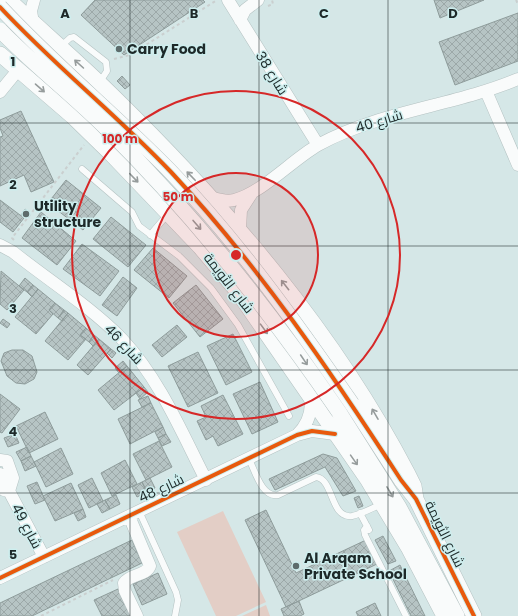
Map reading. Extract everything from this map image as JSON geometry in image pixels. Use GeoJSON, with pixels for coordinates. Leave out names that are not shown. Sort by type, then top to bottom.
{"type":"FeatureCollection","features":[{"type":"Feature","properties":{"kind":"street"},"geometry":{"type":"LineString","coordinates":[[34,0],[23,4],[8,4],[18,26],[118,120],[196,200],[265,283],[308,340],[346,408]]}},
{"type":"Feature","properties":{"kind":"street"},"geometry":{"type":"LineString","coordinates":[[33,23],[31,11],[34,0]]}},
{"type":"Feature","properties":{"kind":"street","name":"شارع 38"},"geometry":{"type":"LineString","coordinates":[[226,0],[318,145]]}},
{"type":"Feature","properties":{"kind":"street"},"geometry":{"type":"LineString","coordinates":[[240,20],[246,10],[262,3]]}},
{"type":"Feature","properties":{"kind":"street","name":"شارع الثويمة"},"geometry":{"type":"LineString","coordinates":[[8,4],[33,23],[128,110],[213,198],[240,229],[322,334],[361,390],[408,474],[414,486],[416,499]]}},
{"type":"Feature","properties":{"kind":"street"},"geometry":{"type":"LineString","coordinates":[[0,30],[106,128],[198,225],[346,408]]}},
{"type":"Feature","properties":{"kind":"street","name":"شارع الثويمة"},"geometry":{"type":"LineString","coordinates":[[0,54],[72,116],[99,142],[200,247],[237,292],[383,504],[409,549],[444,616]]}},
{"type":"Feature","properties":{"kind":"street"},"geometry":{"type":"LineString","coordinates":[[0,92],[18,70]]}},
{"type":"Feature","properties":{"kind":"street","name":"شارع 40"},"geometry":{"type":"LineString","coordinates":[[213,198],[231,200],[253,192],[318,145],[360,126],[486,91],[518,79]]}},
{"type":"Feature","properties":{"kind":"street"},"geometry":{"type":"LineString","coordinates":[[72,116],[86,114],[96,109],[100,98],[99,83]]}},
{"type":"Feature","properties":{"kind":"street"},"geometry":{"type":"LineString","coordinates":[[486,91],[518,165]]}},
{"type":"Feature","properties":{"kind":"street"},"geometry":{"type":"LineString","coordinates":[[99,142],[98,125],[103,116],[113,111],[128,110]]}},
{"type":"Feature","properties":{"kind":"street","name":"شارع 40"},"geometry":{"type":"LineString","coordinates":[[240,229],[241,210],[253,192]]}},
{"type":"Feature","properties":{"kind":"street","name":"شارع 46"},"geometry":{"type":"LineString","coordinates":[[0,245],[13,252],[110,328],[131,349],[165,398],[206,480]]}},
{"type":"Feature","properties":{"kind":"street","name":"شارع 48"},"geometry":{"type":"LineString","coordinates":[[297,435],[309,417],[311,403],[310,396]]}},
{"type":"Feature","properties":{"kind":"street","name":"شارع الثويمة"},"geometry":{"type":"LineString","coordinates":[[346,408],[416,499],[474,616]]}},
{"type":"Feature","properties":{"kind":"street","name":"شارع الثويمة"},"geometry":{"type":"LineString","coordinates":[[346,408],[457,616]]}},
{"type":"Feature","properties":{"kind":"street","name":"شارع 48"},"geometry":{"type":"LineString","coordinates":[[0,578],[249,460],[297,435],[312,431],[335,434]]}},
{"type":"Feature","properties":{"kind":"street"},"geometry":{"type":"LineString","coordinates":[[0,460],[7,462],[13,478],[4,490]]}},
{"type":"Feature","properties":{"kind":"street","name":"شارع 49"},"geometry":{"type":"LineString","coordinates":[[0,474],[4,490],[44,557]]}},
{"type":"Feature","properties":{"kind":"street"},"geometry":{"type":"LineString","coordinates":[[134,514],[150,566],[146,571],[128,579],[124,583],[124,588],[137,616]]}},
{"type":"Feature","properties":{"kind":"lane"},"geometry":{"type":"LineString","coordinates":[[60,47],[70,38],[74,37],[106,62],[107,71],[99,83]]}},
{"type":"Feature","properties":{"kind":"lane"},"geometry":{"type":"LineString","coordinates":[[82,169],[132,212],[139,226],[190,266],[221,300],[246,338],[289,416]]}},
{"type":"Feature","properties":{"kind":"lane"},"geometry":{"type":"LineString","coordinates":[[150,235],[168,214]]}},
{"type":"Feature","properties":{"kind":"lane"},"geometry":{"type":"LineString","coordinates":[[249,460],[268,494],[278,495],[319,477],[323,480],[340,512],[351,516],[383,504]]}},
{"type":"Feature","properties":{"kind":"lane"},"geometry":{"type":"LineString","coordinates":[[360,513],[368,528],[364,530],[365,535],[406,616]]}},
{"type":"Feature","properties":{"kind":"lane"},"geometry":{"type":"LineString","coordinates":[[134,514],[176,592],[178,607],[175,616]]}},
{"type":"Feature","properties":{"kind":"path"},"geometry":{"type":"LineString","coordinates":[[106,62],[130,55],[226,0]]}},
{"type":"Feature","properties":{"kind":"path"},"geometry":{"type":"LineString","coordinates":[[262,3],[273,4],[272,0]]}},
{"type":"Feature","properties":{"kind":"path"},"geometry":{"type":"LineString","coordinates":[[516,0],[518,4]]}},
{"type":"Feature","properties":{"kind":"path"},"geometry":{"type":"LineString","coordinates":[[13,252],[19,244],[12,238],[85,143],[81,139]]}},
{"type":"Feature","properties":{"kind":"path"},"geometry":{"type":"LineString","coordinates":[[41,616],[115,579],[128,579]]}},
{"type":"Feature","properties":{"kind":"shaded area"},"geometry":{"type":"Polygon","coordinates":[[[223,511],[266,602],[236,616],[216,616],[177,532],[223,511]]]}},
{"type":"Feature","properties":{"kind":"shaded area"},"geometry":{"type":"Polygon","coordinates":[[[266,605],[270,616],[242,616],[266,605]]]}},
{"type":"Feature","properties":{"kind":"building"},"geometry":{"type":"Polygon","coordinates":[[[95,0],[203,0],[205,2],[124,55],[81,15],[95,0]]]}},
{"type":"Feature","properties":{"kind":"building"},"geometry":{"type":"Polygon","coordinates":[[[434,0],[484,0],[440,18],[434,0]]]}},
{"type":"Feature","properties":{"kind":"building"},"geometry":{"type":"Polygon","coordinates":[[[518,13],[518,61],[455,85],[439,42],[518,13]]]}},
{"type":"Feature","properties":{"kind":"building"},"geometry":{"type":"Polygon","coordinates":[[[122,76],[130,85],[125,89],[117,81],[122,76]]]}},
{"type":"Feature","properties":{"kind":"building"},"geometry":{"type":"Polygon","coordinates":[[[21,111],[54,182],[31,192],[24,175],[0,186],[0,137],[3,136],[0,128],[0,120],[21,111]]]}},
{"type":"Feature","properties":{"kind":"building"},"geometry":{"type":"Polygon","coordinates":[[[66,180],[101,208],[83,230],[48,203],[66,180]]]}},
{"type":"Feature","properties":{"kind":"building"},"geometry":{"type":"Polygon","coordinates":[[[0,200],[24,218],[13,232],[0,222],[0,200]]]}},
{"type":"Feature","properties":{"kind":"building","name":"Utility structure"},"geometry":{"type":"Polygon","coordinates":[[[25,209],[30,213],[26,218],[21,215],[25,209]]]}},
{"type":"Feature","properties":{"kind":"building"},"geometry":{"type":"Polygon","coordinates":[[[41,212],[76,241],[57,265],[22,238],[41,212]]]}},
{"type":"Feature","properties":{"kind":"building"},"geometry":{"type":"Polygon","coordinates":[[[111,217],[146,245],[128,267],[93,239],[111,217]]]}},
{"type":"Feature","properties":{"kind":"building"},"geometry":{"type":"Polygon","coordinates":[[[82,244],[119,271],[100,296],[63,269],[82,244]]]}},
{"type":"Feature","properties":{"kind":"building"},"geometry":{"type":"Polygon","coordinates":[[[153,248],[187,276],[169,298],[134,270],[153,248]]]}},
{"type":"Feature","properties":{"kind":"building"},"geometry":{"type":"Polygon","coordinates":[[[1,271],[24,290],[7,310],[0,304],[1,271]]]}},
{"type":"Feature","properties":{"kind":"building"},"geometry":{"type":"Polygon","coordinates":[[[123,277],[137,288],[117,316],[102,305],[123,277]]]}},
{"type":"Feature","properties":{"kind":"building"},"geometry":{"type":"Polygon","coordinates":[[[25,278],[33,285],[27,292],[19,286],[25,278]]]}},
{"type":"Feature","properties":{"kind":"building"},"geometry":{"type":"Polygon","coordinates":[[[33,285],[38,289],[32,297],[27,292],[33,285]]]}},
{"type":"Feature","properties":{"kind":"building"},"geometry":{"type":"Polygon","coordinates":[[[196,285],[223,319],[200,337],[173,303],[196,285]]]}},
{"type":"Feature","properties":{"kind":"building"},"geometry":{"type":"Polygon","coordinates":[[[38,289],[55,303],[49,310],[53,314],[36,334],[15,317],[38,289]]]}},
{"type":"Feature","properties":{"kind":"building"},"geometry":{"type":"Polygon","coordinates":[[[55,303],[64,310],[58,318],[49,310],[55,303]]]}},
{"type":"Feature","properties":{"kind":"building"},"geometry":{"type":"Polygon","coordinates":[[[64,310],[68,313],[62,321],[58,318],[64,310]]]}},
{"type":"Feature","properties":{"kind":"building"},"geometry":{"type":"Polygon","coordinates":[[[68,313],[86,328],[80,335],[86,339],[68,360],[45,341],[68,313]]]}},
{"type":"Feature","properties":{"kind":"building"},"geometry":{"type":"Polygon","coordinates":[[[3,319],[10,324],[7,328],[0,323],[3,319]]]}},
{"type":"Feature","properties":{"kind":"building"},"geometry":{"type":"Polygon","coordinates":[[[177,325],[187,337],[162,357],[152,345],[177,325]]]}},
{"type":"Feature","properties":{"kind":"building"},"geometry":{"type":"Polygon","coordinates":[[[86,328],[94,335],[89,342],[80,335],[86,328]]]}},
{"type":"Feature","properties":{"kind":"building"},"geometry":{"type":"Polygon","coordinates":[[[233,334],[252,372],[226,385],[207,346],[233,334]]]}},
{"type":"Feature","properties":{"kind":"building"},"geometry":{"type":"Polygon","coordinates":[[[94,335],[99,339],[93,346],[89,342],[94,335]]]}},
{"type":"Feature","properties":{"kind":"building"},"geometry":{"type":"Polygon","coordinates":[[[99,339],[111,349],[88,375],[77,365],[99,339]]]}},
{"type":"Feature","properties":{"kind":"building"},"geometry":{"type":"Polygon","coordinates":[[[111,349],[116,353],[112,358],[107,353],[111,349]]]}},
{"type":"Feature","properties":{"kind":"building"},"geometry":{"type":"Polygon","coordinates":[[[12,350],[23,350],[32,356],[37,372],[34,379],[25,384],[16,383],[7,376],[1,361],[4,353],[12,350]]]}},
{"type":"Feature","properties":{"kind":"building"},"geometry":{"type":"Polygon","coordinates":[[[198,352],[218,393],[188,407],[168,366],[198,352]]]}},
{"type":"Feature","properties":{"kind":"building"},"geometry":{"type":"Polygon","coordinates":[[[123,361],[127,366],[119,373],[115,368],[123,361]]]}},
{"type":"Feature","properties":{"kind":"building"},"geometry":{"type":"Polygon","coordinates":[[[127,366],[144,387],[114,410],[98,390],[127,366]]]}},
{"type":"Feature","properties":{"kind":"building"},"geometry":{"type":"Polygon","coordinates":[[[260,382],[278,422],[252,434],[233,394],[260,382]]]}},
{"type":"Feature","properties":{"kind":"building"},"geometry":{"type":"Polygon","coordinates":[[[144,387],[148,392],[140,399],[136,393],[144,387]]]}},
{"type":"Feature","properties":{"kind":"building"},"geometry":{"type":"Polygon","coordinates":[[[0,394],[20,409],[2,433],[0,432],[0,394]]]}},
{"type":"Feature","properties":{"kind":"building"},"geometry":{"type":"Polygon","coordinates":[[[223,395],[243,434],[218,446],[213,436],[206,440],[197,421],[206,417],[201,406],[223,395]]]}},
{"type":"Feature","properties":{"kind":"building"},"geometry":{"type":"Polygon","coordinates":[[[148,396],[151,403],[142,407],[138,400],[148,396]]]}},
{"type":"Feature","properties":{"kind":"building"},"geometry":{"type":"Polygon","coordinates":[[[151,403],[163,427],[130,444],[118,419],[151,403]]]}},
{"type":"Feature","properties":{"kind":"building"},"geometry":{"type":"Polygon","coordinates":[[[45,412],[58,439],[29,453],[16,426],[45,412]]]}},
{"type":"Feature","properties":{"kind":"building"},"geometry":{"type":"Polygon","coordinates":[[[163,427],[166,434],[158,438],[155,432],[163,427]]]}},
{"type":"Feature","properties":{"kind":"building"},"geometry":{"type":"Polygon","coordinates":[[[15,434],[19,443],[8,447],[4,438],[15,434]]]}},
{"type":"Feature","properties":{"kind":"building"},"geometry":{"type":"Polygon","coordinates":[[[166,434],[171,442],[162,446],[158,438],[166,434]]]}},
{"type":"Feature","properties":{"kind":"building"},"geometry":{"type":"Polygon","coordinates":[[[159,441],[172,467],[146,480],[133,454],[159,441]]]}},
{"type":"Feature","properties":{"kind":"building"},"geometry":{"type":"Polygon","coordinates":[[[27,447],[31,456],[21,461],[16,452],[27,447]]]}},
{"type":"Feature","properties":{"kind":"building"},"geometry":{"type":"Polygon","coordinates":[[[61,448],[73,474],[46,487],[34,462],[61,448]]]}},
{"type":"Feature","properties":{"kind":"building"},"geometry":{"type":"Polygon","coordinates":[[[323,454],[337,458],[356,491],[343,496],[325,467],[275,490],[269,479],[323,454]]]}},
{"type":"Feature","properties":{"kind":"building"},"geometry":{"type":"Polygon","coordinates":[[[31,456],[36,466],[25,471],[21,461],[31,456]]]}},
{"type":"Feature","properties":{"kind":"building"},"geometry":{"type":"Polygon","coordinates":[[[125,460],[137,484],[112,496],[101,473],[125,460]]]}},
{"type":"Feature","properties":{"kind":"building"},"geometry":{"type":"Polygon","coordinates":[[[92,478],[103,501],[89,508],[78,485],[92,478]]]}},
{"type":"Feature","properties":{"kind":"building"},"geometry":{"type":"Polygon","coordinates":[[[150,478],[155,488],[147,492],[142,482],[150,478]]]}},
{"type":"Feature","properties":{"kind":"building"},"geometry":{"type":"Polygon","coordinates":[[[37,482],[45,500],[35,504],[27,486],[37,482]]]}},
{"type":"Feature","properties":{"kind":"building"},"geometry":{"type":"Polygon","coordinates":[[[142,482],[147,492],[137,497],[132,487],[142,482]]]}},
{"type":"Feature","properties":{"kind":"building"},"geometry":{"type":"Polygon","coordinates":[[[71,483],[83,509],[55,521],[43,496],[71,483]]]}},
{"type":"Feature","properties":{"kind":"building"},"geometry":{"type":"Polygon","coordinates":[[[116,495],[120,504],[110,509],[105,500],[116,495]]]}},
{"type":"Feature","properties":{"kind":"building"},"geometry":{"type":"Polygon","coordinates":[[[359,496],[363,506],[358,508],[354,498],[359,496]]]}},
{"type":"Feature","properties":{"kind":"building"},"geometry":{"type":"Polygon","coordinates":[[[105,500],[110,509],[102,513],[97,504],[105,500]]]}},
{"type":"Feature","properties":{"kind":"building"},"geometry":{"type":"Polygon","coordinates":[[[83,509],[86,517],[78,521],[74,513],[83,509]]]}},
{"type":"Feature","properties":{"kind":"building"},"geometry":{"type":"Polygon","coordinates":[[[266,510],[296,573],[366,540],[377,564],[286,607],[245,520],[266,510]]]}},
{"type":"Feature","properties":{"kind":"building"},"geometry":{"type":"Polygon","coordinates":[[[383,536],[396,561],[388,564],[375,540],[383,536]]]}},
{"type":"Feature","properties":{"kind":"building"},"geometry":{"type":"Polygon","coordinates":[[[132,540],[142,563],[32,616],[0,616],[0,603],[132,540]]]}},
{"type":"Feature","properties":{"kind":"building"},"geometry":{"type":"Polygon","coordinates":[[[400,565],[425,616],[411,616],[389,571],[400,565]]]}},
{"type":"Feature","properties":{"kind":"building"},"geometry":{"type":"Polygon","coordinates":[[[158,573],[167,594],[142,605],[133,584],[158,573]]]}},
{"type":"Feature","properties":{"kind":"building"},"geometry":{"type":"Polygon","coordinates":[[[118,589],[131,616],[102,616],[94,600],[118,589]]]}},
{"type":"Feature","properties":{"kind":"building"},"geometry":{"type":"Polygon","coordinates":[[[299,601],[304,614],[300,616],[284,616],[281,609],[299,601]]]}},
{"type":"Feature","properties":{"kind":"building"},"geometry":{"type":"Polygon","coordinates":[[[375,603],[381,616],[358,616],[356,612],[375,603]]]}},
{"type":"Feature","properties":{"kind":"cycle path"},"geometry":{"type":"LineString","coordinates":[[0,7],[171,172],[264,282],[321,360],[401,480],[416,499],[474,616]]}},
{"type":"Feature","properties":{"kind":"cycle path"},"geometry":{"type":"LineString","coordinates":[[0,578],[297,435],[312,431],[335,434]]}},
{"type":"Feature","properties":{"kind":"place","name":"Carry Food"},"geometry":{"type":"Point","coordinates":[119,49]}},
{"type":"Feature","properties":{"kind":"place","name":"Utility structure"},"geometry":{"type":"Point","coordinates":[26,214]}},
{"type":"Feature","properties":{"kind":"place","name":"Al Arqam Private School"},"geometry":{"type":"Point","coordinates":[296,566]}}]}
